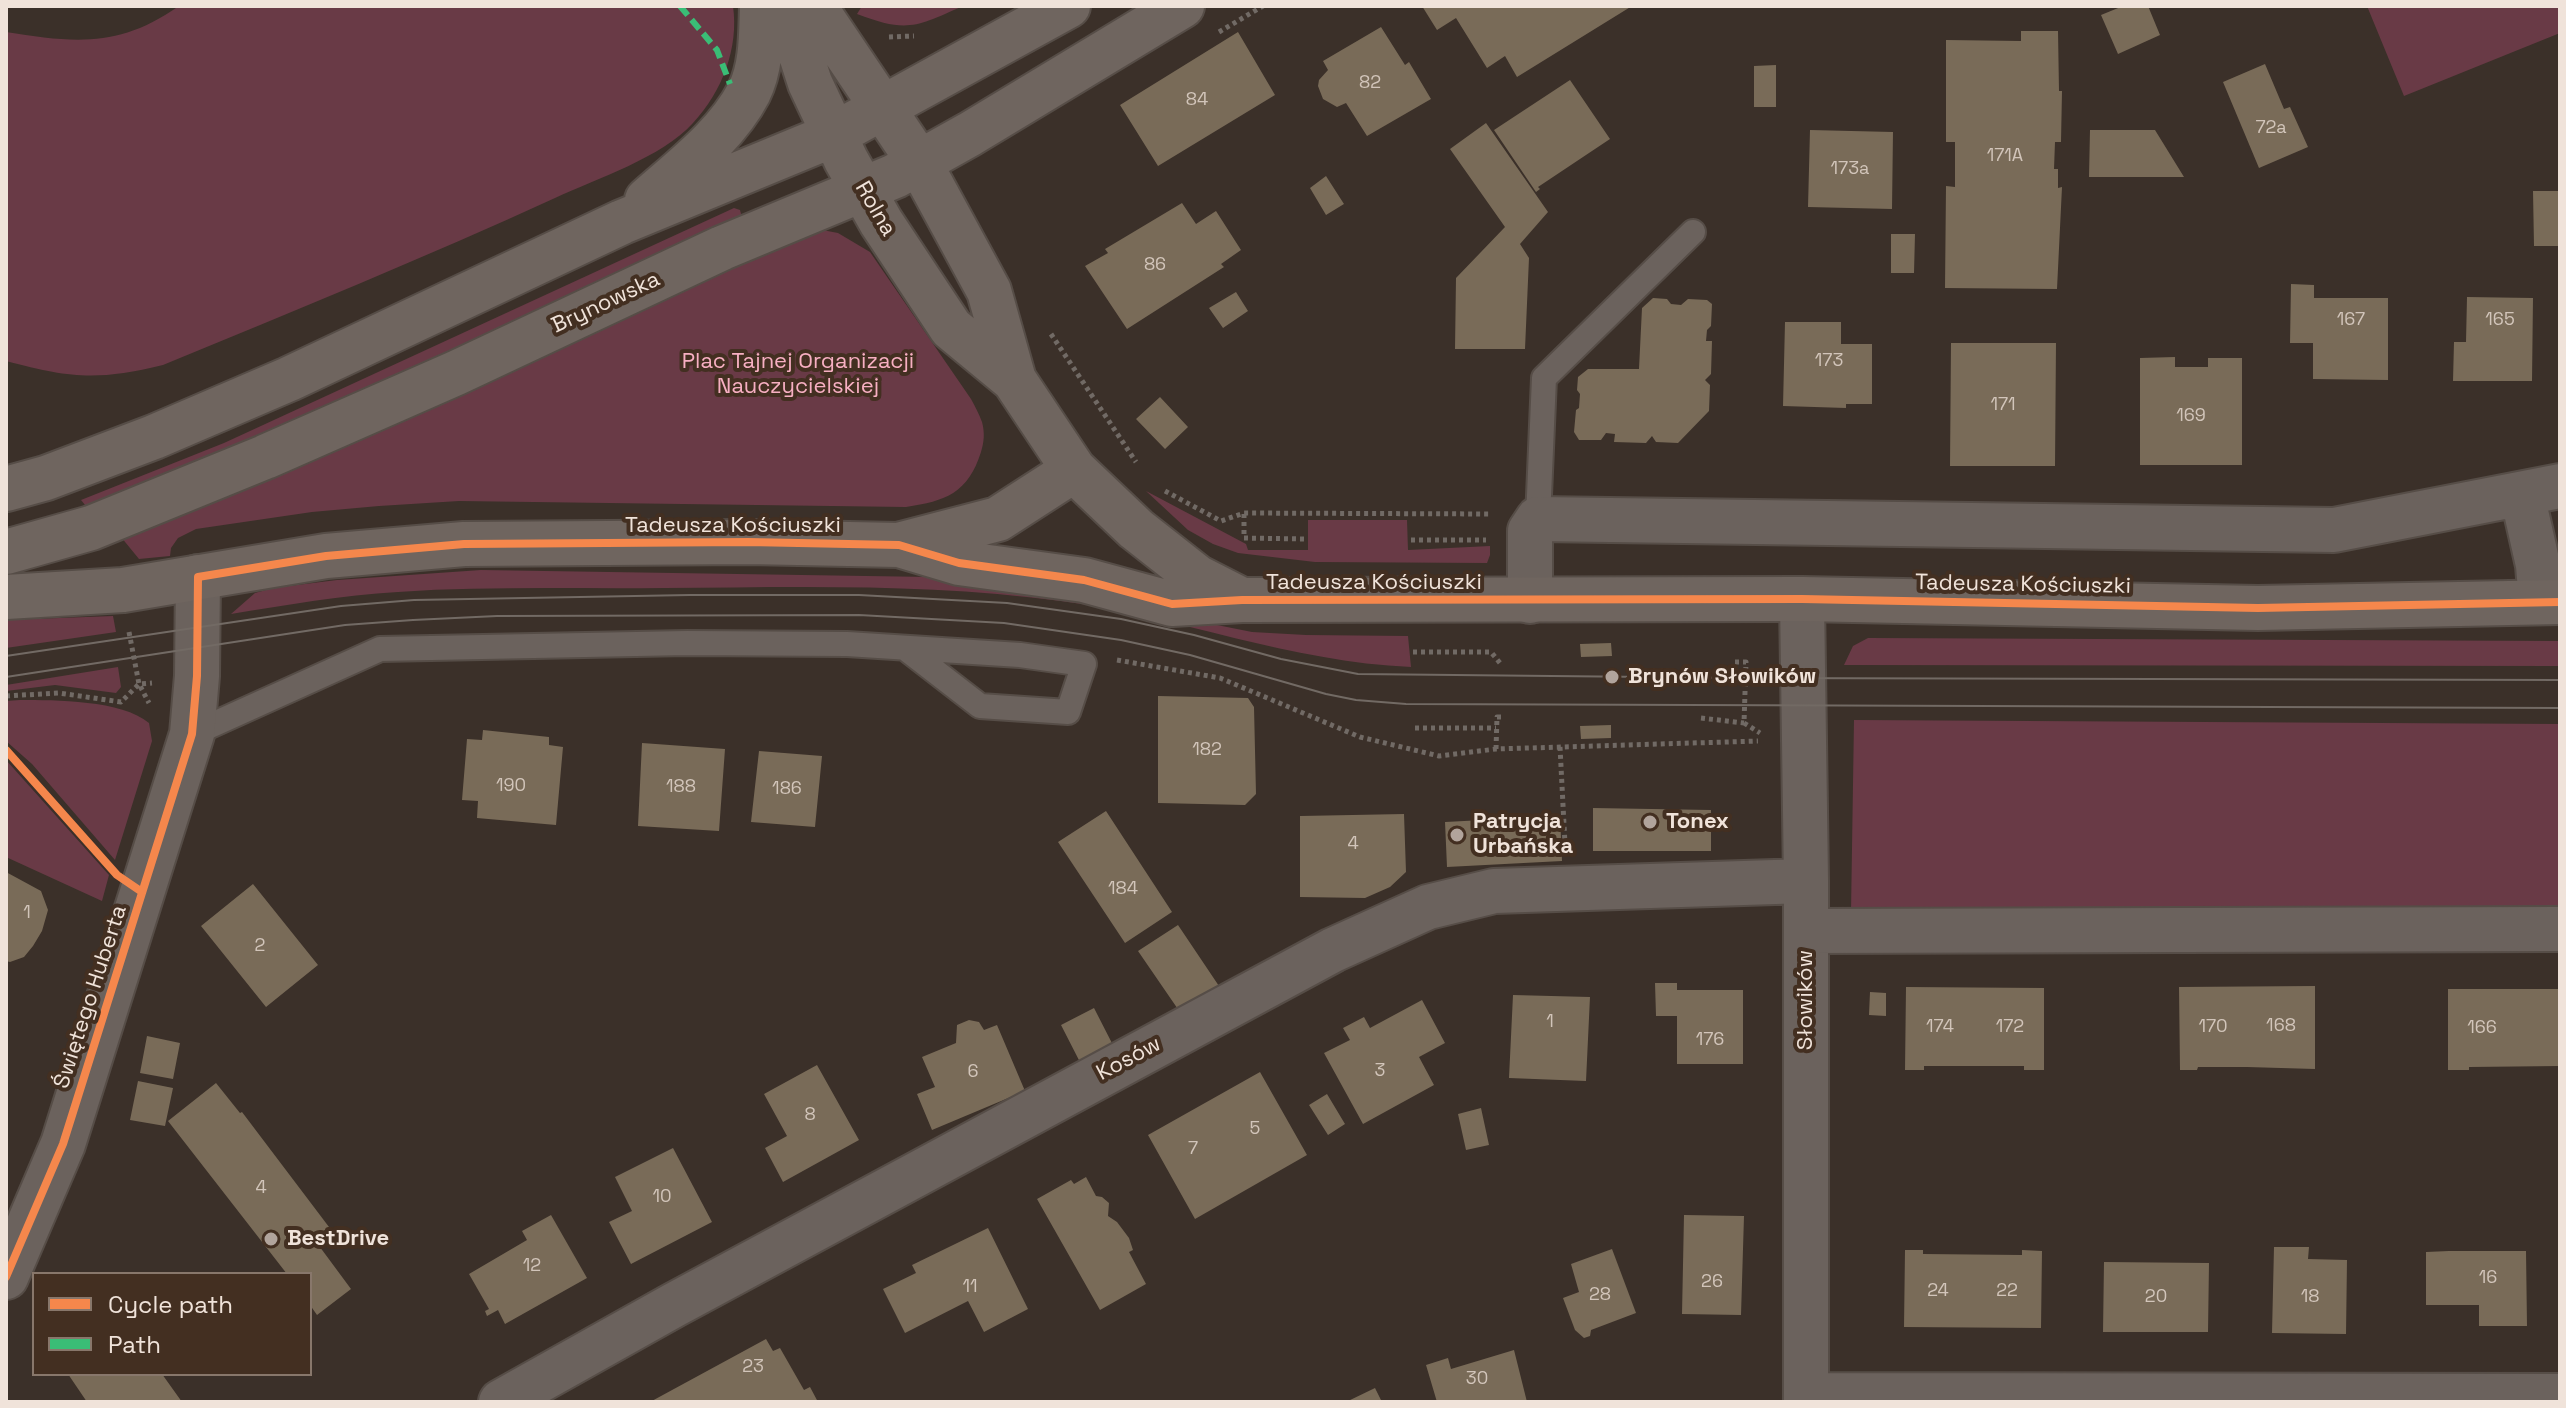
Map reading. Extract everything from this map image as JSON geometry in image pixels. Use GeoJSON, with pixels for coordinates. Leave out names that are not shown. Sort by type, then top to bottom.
{"type":"FeatureCollection","features":[{"type":"Feature","properties":{"kind":"street"},"geometry":{"type":"LineString","coordinates":[[622,222],[716,138],[750,91],[760,50],[762,6]]}},
{"type":"Feature","properties":{"kind":"street","name":"Rolna"},"geometry":{"type":"LineString","coordinates":[[785,6],[810,83],[833,135],[881,222],[951,328],[1014,380],[1074,470],[1148,539],[1197,577],[1242,600]]}},
{"type":"Feature","properties":{"kind":"street","name":"Rolna"},"geometry":{"type":"LineString","coordinates":[[814,6],[919,162],[989,291],[1014,380]]}},
{"type":"Feature","properties":{"kind":"street"},"geometry":{"type":"LineString","coordinates":[[6,489],[46,478],[154,437],[289,379],[622,222],[833,135],[1068,6]]}},
{"type":"Feature","properties":{"kind":"street","name":"Brynowska"},"geometry":{"type":"LineString","coordinates":[[6,552],[91,528],[265,457],[456,373],[722,248],[864,190],[919,162],[1182,6]]}},
{"type":"Feature","properties":{"kind":"street"},"geometry":{"type":"LineString","coordinates":[[899,545],[998,519],[1074,470]]}},
{"type":"Feature","properties":{"kind":"street","name":"Tadeusza Kościuszki"},"geometry":{"type":"LineString","coordinates":[[6,597],[123,590],[326,556],[464,544],[748,542],[899,545],[959,563],[1084,580],[1172,604],[1242,600],[1802,599],[2258,608],[2550,602],[2538,565],[2541,490],[2334,530],[1536,522]]}},
{"type":"Feature","properties":{"kind":"street"},"geometry":{"type":"LineString","coordinates":[[1530,601],[1530,531],[1536,522]]}},
{"type":"Feature","properties":{"kind":"street","name":"Świętego Huberta"},"geometry":{"type":"LineString","coordinates":[[6,1277],[63,1144],[192,734],[197,676],[198,577]]}},
{"type":"Feature","properties":{"kind":"street","name":"Słowików"},"geometry":{"type":"LineString","coordinates":[[1802,599],[1806,881],[1806,1399]]}},
{"type":"Feature","properties":{"kind":"street","name":"Kosów"},"geometry":{"type":"LineString","coordinates":[[501,1402],[674,1305],[1333,950],[1428,907],[1494,891],[1806,881]]}},
{"type":"Feature","properties":{"kind":"street"},"geometry":{"type":"LineString","coordinates":[[1806,931],[2560,929]]}},
{"type":"Feature","properties":{"kind":"street"},"geometry":{"type":"LineString","coordinates":[[1806,1399],[2560,1396]]}},
{"type":"Feature","properties":{"kind":"lane"},"geometry":{"type":"LineString","coordinates":[[1536,522],[1544,378],[1693,232]]}},
{"type":"Feature","properties":{"kind":"lane"},"geometry":{"type":"LineString","coordinates":[[192,734],[380,649],[687,643],[847,644],[1020,655],[1084,664],[1068,712],[980,706],[905,648]]}},
{"type":"Feature","properties":{"kind":"path"},"geometry":{"type":"LineString","coordinates":[[880,34],[893,39],[929,31],[945,72]]}},
{"type":"Feature","properties":{"kind":"path"},"geometry":{"type":"LineString","coordinates":[[1044,323],[1139,467]]}},
{"type":"Feature","properties":{"kind":"path"},"geometry":{"type":"LineString","coordinates":[[1155,484],[1221,521],[1244,513],[1495,514],[1536,522]]}},
{"type":"Feature","properties":{"kind":"path"},"geometry":{"type":"LineString","coordinates":[[1244,513],[1244,538],[1306,539]]}},
{"type":"Feature","properties":{"kind":"path"},"geometry":{"type":"LineString","coordinates":[[1411,540],[1488,540]]}},
{"type":"Feature","properties":{"kind":"path"},"geometry":{"type":"LineString","coordinates":[[1413,652],[1491,652],[1500,663]]}},
{"type":"Feature","properties":{"kind":"path"},"geometry":{"type":"LineString","coordinates":[[1084,664],[1116,660],[1220,678],[1360,737],[1439,756],[1496,749],[1772,740]]}},
{"type":"Feature","properties":{"kind":"path"},"geometry":{"type":"LineString","coordinates":[[6,696],[59,693],[121,702],[139,684]]}},
{"type":"Feature","properties":{"kind":"path"},"geometry":{"type":"LineString","coordinates":[[1496,749],[1497,717],[1504,717]]}},
{"type":"Feature","properties":{"kind":"path"},"geometry":{"type":"LineString","coordinates":[[1701,718],[1744,723]]}},
{"type":"Feature","properties":{"kind":"path"},"geometry":{"type":"LineString","coordinates":[[1415,728],[1496,728]]}},
{"type":"Feature","properties":{"kind":"path"},"geometry":{"type":"LineString","coordinates":[[1560,747],[1567,889]]}},
{"type":"Feature","properties":{"kind":"green space"},"geometry":{"type":"Polygon","coordinates":[[[179,6],[733,6],[734,22],[726,69],[703,111],[664,147],[628,166],[409,263],[163,365],[120,374],[84,375],[48,371],[6,361],[6,32],[75,40],[116,36],[157,20],[179,6]]]}},
{"type":"Feature","properties":{"kind":"green space"},"geometry":{"type":"Polygon","coordinates":[[[862,6],[963,6],[922,23],[900,25],[857,14],[862,6]]]}},
{"type":"Feature","properties":{"kind":"green space"},"geometry":{"type":"Polygon","coordinates":[[[2367,6],[2560,6],[2560,33],[2404,96],[2367,6]]]}},
{"type":"Feature","properties":{"kind":"green space"},"geometry":{"type":"Polygon","coordinates":[[[734,208],[740,210],[742,218],[199,467],[90,511],[81,500],[224,443],[734,208]]]}},
{"type":"Feature","properties":{"kind":"green space","name":"Plac Tajnej Organizacji Nauczycielskiej"},"geometry":{"type":"Polygon","coordinates":[[[817,229],[838,233],[870,252],[977,410],[984,430],[976,466],[962,486],[944,498],[906,507],[459,501],[379,506],[312,512],[196,529],[178,538],[170,556],[139,559],[121,537],[817,229]]]}},
{"type":"Feature","properties":{"kind":"green space"},"geometry":{"type":"Polygon","coordinates":[[[1146,491],[1246,544],[1248,550],[1308,550],[1308,520],[1407,520],[1408,550],[1490,546],[1490,555],[1487,563],[1315,562],[1238,553],[1188,530],[1146,491]]]}},
{"type":"Feature","properties":{"kind":"green space"},"geometry":{"type":"Polygon","coordinates":[[[481,570],[931,577],[1252,632],[1408,636],[1411,667],[1322,657],[1105,608],[962,591],[814,587],[431,590],[335,598],[231,614],[255,593],[273,588],[337,580],[481,570]]]}},
{"type":"Feature","properties":{"kind":"green space"},"geometry":{"type":"Polygon","coordinates":[[[113,616],[116,632],[6,648],[6,620],[113,616]]]}},
{"type":"Feature","properties":{"kind":"green space"},"geometry":{"type":"Polygon","coordinates":[[[1868,638],[2560,641],[2560,666],[1844,665],[1853,646],[1868,638]]]}},
{"type":"Feature","properties":{"kind":"green space"},"geometry":{"type":"Polygon","coordinates":[[[118,667],[121,687],[116,693],[55,685],[6,691],[6,685],[118,667]]]}},
{"type":"Feature","properties":{"kind":"green space"},"geometry":{"type":"Polygon","coordinates":[[[6,701],[69,701],[106,706],[137,715],[149,723],[152,741],[115,860],[32,764],[6,741],[6,701]]]}},
{"type":"Feature","properties":{"kind":"green space"},"geometry":{"type":"Polygon","coordinates":[[[1854,720],[2560,724],[2560,913],[1851,912],[1854,720]]]}},
{"type":"Feature","properties":{"kind":"green space"},"geometry":{"type":"Polygon","coordinates":[[[6,760],[109,875],[102,901],[6,857],[6,760]]]}},
{"type":"Feature","properties":{"kind":"building"},"geometry":{"type":"Polygon","coordinates":[[[1422,6],[1632,6],[1517,77],[1505,56],[1487,68],[1456,18],[1437,30],[1422,6]]]}},
{"type":"Feature","properties":{"kind":"building"},"geometry":{"type":"Polygon","coordinates":[[[2123,6],[2148,6],[2160,35],[2118,54],[2101,15],[2123,6]]]}},
{"type":"Feature","properties":{"kind":"building"},"geometry":{"type":"Polygon","coordinates":[[[1381,27],[1405,65],[1409,62],[1431,99],[1367,136],[1346,103],[1337,107],[1323,99],[1318,86],[1328,70],[1323,61],[1381,27]]]}},
{"type":"Feature","properties":{"kind":"building"},"geometry":{"type":"Polygon","coordinates":[[[2021,31],[2058,31],[2061,142],[2055,142],[2054,169],[2058,169],[2058,188],[2062,187],[2057,289],[1945,288],[1946,186],[1955,187],[1955,142],[1946,142],[1946,40],[2021,41],[2021,31]]]}},
{"type":"Feature","properties":{"kind":"building"},"geometry":{"type":"Polygon","coordinates":[[[1238,32],[1275,95],[1158,166],[1120,105],[1238,32]]]}},
{"type":"Feature","properties":{"kind":"building"},"geometry":{"type":"Polygon","coordinates":[[[2265,64],[2284,109],[2290,107],[2308,147],[2259,168],[2223,82],[2265,64]]]}},
{"type":"Feature","properties":{"kind":"building"},"geometry":{"type":"Polygon","coordinates":[[[1776,65],[1776,107],[1754,107],[1754,66],[1776,65]]]}},
{"type":"Feature","properties":{"kind":"building"},"geometry":{"type":"Polygon","coordinates":[[[1570,80],[1610,139],[1538,187],[1540,189],[1536,192],[1494,130],[1570,80]]]}},
{"type":"Feature","properties":{"kind":"building"},"geometry":{"type":"Polygon","coordinates":[[[1486,123],[1548,212],[1520,244],[1529,258],[1525,349],[1455,349],[1456,278],[1505,227],[1450,149],[1486,123]]]}},
{"type":"Feature","properties":{"kind":"building"},"geometry":{"type":"Polygon","coordinates":[[[1810,130],[1893,132],[1892,209],[1808,207],[1810,130]]]}},
{"type":"Feature","properties":{"kind":"building"},"geometry":{"type":"Polygon","coordinates":[[[2090,130],[2155,130],[2184,177],[2089,177],[2090,130]]]}},
{"type":"Feature","properties":{"kind":"building"},"geometry":{"type":"Polygon","coordinates":[[[1326,176],[1344,204],[1326,215],[1310,188],[1326,176]]]}},
{"type":"Feature","properties":{"kind":"building"},"geometry":{"type":"Polygon","coordinates":[[[2533,191],[2559,191],[2559,246],[2534,246],[2533,191]]]}},
{"type":"Feature","properties":{"kind":"building"},"geometry":{"type":"Polygon","coordinates":[[[1182,203],[1196,224],[1216,211],[1241,250],[1221,264],[1224,267],[1127,329],[1085,266],[1108,253],[1105,249],[1182,203]]]}},
{"type":"Feature","properties":{"kind":"building"},"geometry":{"type":"Polygon","coordinates":[[[1891,234],[1915,234],[1914,273],[1891,273],[1891,234]]]}},
{"type":"Feature","properties":{"kind":"building"},"geometry":{"type":"Polygon","coordinates":[[[2291,284],[2314,285],[2314,298],[2388,298],[2388,380],[2313,379],[2313,343],[2290,343],[2291,284]]]}},
{"type":"Feature","properties":{"kind":"building"},"geometry":{"type":"Polygon","coordinates":[[[1236,292],[1248,311],[1223,328],[1209,308],[1236,292]]]}},
{"type":"Feature","properties":{"kind":"building"},"geometry":{"type":"Polygon","coordinates":[[[2467,297],[2533,298],[2532,381],[2453,381],[2454,342],[2466,342],[2467,297]]]}},
{"type":"Feature","properties":{"kind":"building"},"geometry":{"type":"Polygon","coordinates":[[[1653,298],[1667,299],[1671,304],[1681,305],[1688,299],[1707,300],[1712,304],[1711,326],[1707,330],[1706,341],[1712,341],[1711,374],[1705,380],[1710,385],[1709,411],[1678,443],[1656,442],[1652,436],[1646,443],[1614,442],[1615,434],[1606,433],[1601,440],[1579,440],[1574,432],[1576,410],[1579,408],[1578,377],[1588,369],[1639,369],[1642,308],[1653,298]]]}},
{"type":"Feature","properties":{"kind":"building"},"geometry":{"type":"Polygon","coordinates":[[[1785,322],[1841,322],[1841,344],[1872,344],[1872,404],[1846,404],[1846,408],[1783,406],[1785,322]]]}},
{"type":"Feature","properties":{"kind":"building"},"geometry":{"type":"Polygon","coordinates":[[[1951,343],[2056,343],[2055,466],[1950,466],[1951,343]]]}},
{"type":"Feature","properties":{"kind":"building"},"geometry":{"type":"Polygon","coordinates":[[[2175,357],[2175,367],[2208,367],[2208,358],[2242,358],[2242,465],[2140,465],[2140,358],[2175,357]]]}},
{"type":"Feature","properties":{"kind":"building"},"geometry":{"type":"Polygon","coordinates":[[[1160,397],[1188,427],[1165,449],[1136,419],[1160,397]]]}},
{"type":"Feature","properties":{"kind":"building"},"geometry":{"type":"Polygon","coordinates":[[[1611,643],[1612,656],[1581,657],[1580,644],[1611,643]]]}},
{"type":"Feature","properties":{"kind":"building"},"geometry":{"type":"Polygon","coordinates":[[[1158,696],[1248,698],[1254,707],[1256,794],[1245,805],[1158,803],[1158,696]]]}},
{"type":"Feature","properties":{"kind":"building"},"geometry":{"type":"Polygon","coordinates":[[[1611,725],[1611,738],[1581,739],[1580,726],[1611,725]]]}},
{"type":"Feature","properties":{"kind":"building"},"geometry":{"type":"Polygon","coordinates":[[[483,730],[549,737],[549,745],[563,747],[556,825],[477,818],[478,801],[462,800],[467,739],[482,740],[483,730]]]}},
{"type":"Feature","properties":{"kind":"building"},"geometry":{"type":"Polygon","coordinates":[[[642,743],[725,749],[719,831],[638,826],[642,743]]]}},
{"type":"Feature","properties":{"kind":"building"},"geometry":{"type":"Polygon","coordinates":[[[759,751],[822,756],[815,827],[751,822],[759,751]]]}},
{"type":"Feature","properties":{"kind":"building"},"geometry":{"type":"Polygon","coordinates":[[[1593,808],[1711,810],[1711,851],[1593,851],[1593,808]]]}},
{"type":"Feature","properties":{"kind":"building"},"geometry":{"type":"Polygon","coordinates":[[[1106,811],[1172,912],[1125,943],[1058,842],[1106,811]]]}},
{"type":"Feature","properties":{"kind":"building"},"geometry":{"type":"Polygon","coordinates":[[[1404,814],[1406,872],[1390,887],[1365,898],[1300,897],[1300,816],[1404,814]]]}},
{"type":"Feature","properties":{"kind":"building"},"geometry":{"type":"Polygon","coordinates":[[[1560,816],[1562,861],[1447,867],[1445,822],[1560,816]]]}},
{"type":"Feature","properties":{"kind":"building"},"geometry":{"type":"Polygon","coordinates":[[[6,872],[41,891],[48,910],[42,931],[33,946],[24,957],[10,962],[6,961],[6,872]]]}},
{"type":"Feature","properties":{"kind":"building"},"geometry":{"type":"Polygon","coordinates":[[[253,884],[318,965],[266,1007],[201,926],[253,884]]]}},
{"type":"Feature","properties":{"kind":"building"},"geometry":{"type":"Polygon","coordinates":[[[1178,925],[1223,992],[1184,1018],[1138,951],[1178,925]]]}},
{"type":"Feature","properties":{"kind":"building"},"geometry":{"type":"Polygon","coordinates":[[[1655,983],[1677,983],[1677,990],[1743,990],[1743,1064],[1677,1064],[1677,1016],[1656,1016],[1655,983]]]}},
{"type":"Feature","properties":{"kind":"building"},"geometry":{"type":"Polygon","coordinates":[[[2315,986],[2315,1069],[2198,1067],[2197,1070],[2180,1070],[2179,987],[2315,986]]]}},
{"type":"Feature","properties":{"kind":"building"},"geometry":{"type":"Polygon","coordinates":[[[1906,987],[2044,988],[2044,1070],[2024,1070],[2024,1066],[1924,1066],[1924,1070],[1905,1070],[1906,987]]]}},
{"type":"Feature","properties":{"kind":"building"},"geometry":{"type":"Polygon","coordinates":[[[2448,989],[2560,989],[2560,1066],[2448,1070],[2448,989]]]}},
{"type":"Feature","properties":{"kind":"building"},"geometry":{"type":"Polygon","coordinates":[[[1870,992],[1886,993],[1886,1016],[1869,1015],[1870,992]]]}},
{"type":"Feature","properties":{"kind":"building"},"geometry":{"type":"Polygon","coordinates":[[[1513,995],[1590,997],[1586,1081],[1509,1078],[1513,995]]]}},
{"type":"Feature","properties":{"kind":"building"},"geometry":{"type":"Polygon","coordinates":[[[1422,1000],[1445,1043],[1419,1057],[1434,1085],[1363,1124],[1324,1053],[1350,1040],[1343,1028],[1364,1017],[1370,1028],[1422,1000]]]}},
{"type":"Feature","properties":{"kind":"building"},"geometry":{"type":"Polygon","coordinates":[[[1094,1008],[1116,1051],[1083,1068],[1061,1025],[1094,1008]]]}},
{"type":"Feature","properties":{"kind":"building"},"geometry":{"type":"Polygon","coordinates":[[[969,1020],[979,1022],[984,1030],[997,1025],[1025,1091],[932,1130],[917,1094],[935,1087],[922,1057],[956,1043],[957,1025],[969,1020]]]}},
{"type":"Feature","properties":{"kind":"building"},"geometry":{"type":"Polygon","coordinates":[[[147,1036],[180,1043],[173,1079],[140,1073],[147,1036]]]}},
{"type":"Feature","properties":{"kind":"building"},"geometry":{"type":"Polygon","coordinates":[[[817,1065],[859,1140],[783,1182],[765,1148],[787,1136],[764,1094],[817,1065]]]}},
{"type":"Feature","properties":{"kind":"building"},"geometry":{"type":"Polygon","coordinates":[[[1260,1072],[1307,1155],[1195,1219],[1148,1135],[1260,1072]]]}},
{"type":"Feature","properties":{"kind":"building"},"geometry":{"type":"Polygon","coordinates":[[[138,1081],[173,1088],[165,1126],[130,1120],[138,1081]]]}},
{"type":"Feature","properties":{"kind":"building"},"geometry":{"type":"Polygon","coordinates":[[[216,1083],[242,1112],[329,1227],[314,1239],[351,1289],[317,1315],[312,1308],[312,1272],[285,1272],[168,1121],[216,1083]]]}},
{"type":"Feature","properties":{"kind":"building"},"geometry":{"type":"Polygon","coordinates":[[[1327,1094],[1345,1124],[1328,1135],[1309,1105],[1327,1094]]]}},
{"type":"Feature","properties":{"kind":"building"},"geometry":{"type":"Polygon","coordinates":[[[1481,1108],[1489,1145],[1466,1150],[1458,1114],[1481,1108]]]}},
{"type":"Feature","properties":{"kind":"building"},"geometry":{"type":"Polygon","coordinates":[[[673,1148],[712,1222],[631,1264],[609,1222],[632,1211],[615,1177],[673,1148]]]}},
{"type":"Feature","properties":{"kind":"building"},"geometry":{"type":"Polygon","coordinates":[[[1086,1177],[1096,1196],[1109,1203],[1108,1216],[1129,1238],[1133,1250],[1129,1252],[1146,1284],[1100,1310],[1037,1199],[1071,1180],[1074,1184],[1086,1177]]]}},
{"type":"Feature","properties":{"kind":"building"},"geometry":{"type":"Polygon","coordinates":[[[551,1215],[587,1278],[505,1324],[498,1310],[487,1316],[485,1311],[489,1309],[469,1274],[527,1240],[522,1231],[551,1215]]]}},
{"type":"Feature","properties":{"kind":"building"},"geometry":{"type":"Polygon","coordinates":[[[1684,1215],[1744,1216],[1741,1315],[1682,1314],[1684,1215]]]}},
{"type":"Feature","properties":{"kind":"building"},"geometry":{"type":"Polygon","coordinates":[[[988,1228],[1028,1309],[984,1332],[968,1301],[905,1333],[883,1289],[916,1273],[912,1265],[988,1228]]]}},
{"type":"Feature","properties":{"kind":"building"},"geometry":{"type":"Polygon","coordinates":[[[2274,1247],[2309,1247],[2308,1259],[2347,1260],[2346,1334],[2272,1333],[2274,1247]]]}},
{"type":"Feature","properties":{"kind":"building"},"geometry":{"type":"Polygon","coordinates":[[[1612,1249],[1636,1313],[1591,1330],[1590,1336],[1584,1338],[1575,1330],[1563,1298],[1579,1292],[1571,1264],[1612,1249]]]}},
{"type":"Feature","properties":{"kind":"building"},"geometry":{"type":"Polygon","coordinates":[[[1905,1250],[1923,1250],[1923,1254],[2022,1255],[2022,1250],[2042,1251],[2041,1328],[1904,1327],[1905,1250]]]}},
{"type":"Feature","properties":{"kind":"building"},"geometry":{"type":"Polygon","coordinates":[[[2526,1251],[2527,1326],[2479,1326],[2479,1305],[2426,1305],[2426,1252],[2526,1251]]]}},
{"type":"Feature","properties":{"kind":"building"},"geometry":{"type":"Polygon","coordinates":[[[2104,1262],[2209,1263],[2208,1332],[2103,1332],[2104,1262]]]}},
{"type":"Feature","properties":{"kind":"building"},"geometry":{"type":"Polygon","coordinates":[[[766,1339],[773,1351],[780,1348],[804,1390],[810,1387],[818,1402],[650,1402],[766,1339]]]}},
{"type":"Feature","properties":{"kind":"building"},"geometry":{"type":"Polygon","coordinates":[[[1514,1350],[1527,1402],[1437,1402],[1426,1365],[1448,1358],[1451,1369],[1514,1350]]]}},
{"type":"Feature","properties":{"kind":"building"},"geometry":{"type":"Polygon","coordinates":[[[69,1376],[163,1376],[182,1402],[87,1402],[69,1376]]]}},
{"type":"Feature","properties":{"kind":"building"},"geometry":{"type":"Polygon","coordinates":[[[1375,1388],[1382,1402],[1346,1402],[1375,1388]]]}},
{"type":"Feature","properties":{"kind":"tram line"},"geometry":{"type":"LineString","coordinates":[[6,656],[341,606],[414,600],[859,595],[1007,603],[1121,619],[1281,659],[1358,674],[2560,680]]}},
{"type":"Feature","properties":{"kind":"tram line"},"geometry":{"type":"LineString","coordinates":[[6,677],[345,625],[413,620],[497,616],[859,615],[1004,623],[1121,640],[1190,655],[1326,694],[1406,704],[2560,708]]}},
{"type":"Feature","properties":{"kind":"marked path"},"geometry":{"type":"LineString","coordinates":[[680,6],[717,50],[730,84]]}},
{"type":"Feature","properties":{"kind":"cycle path"},"geometry":{"type":"LineString","coordinates":[[6,1277],[63,1144],[192,734],[197,676],[198,577],[326,556],[464,544],[748,542],[899,545],[959,563],[1084,580],[1172,604],[1242,600],[1802,599],[2258,608],[2560,602]]}},
{"type":"Feature","properties":{"kind":"cycle path"},"geometry":{"type":"LineString","coordinates":[[6,750],[117,875],[142,892]]}},
{"type":"Feature","properties":{"kind":"place","name":"Brynów Słowików"},"geometry":{"type":"Point","coordinates":[1612,677]}},
{"type":"Feature","properties":{"kind":"place","name":"Tonex"},"geometry":{"type":"Point","coordinates":[1650,822]}},
{"type":"Feature","properties":{"kind":"place","name":"Patrycja Urbańska"},"geometry":{"type":"Point","coordinates":[1457,835]}},
{"type":"Feature","properties":{"kind":"place","name":"BestDrive"},"geometry":{"type":"Point","coordinates":[271,1239]}}]}
